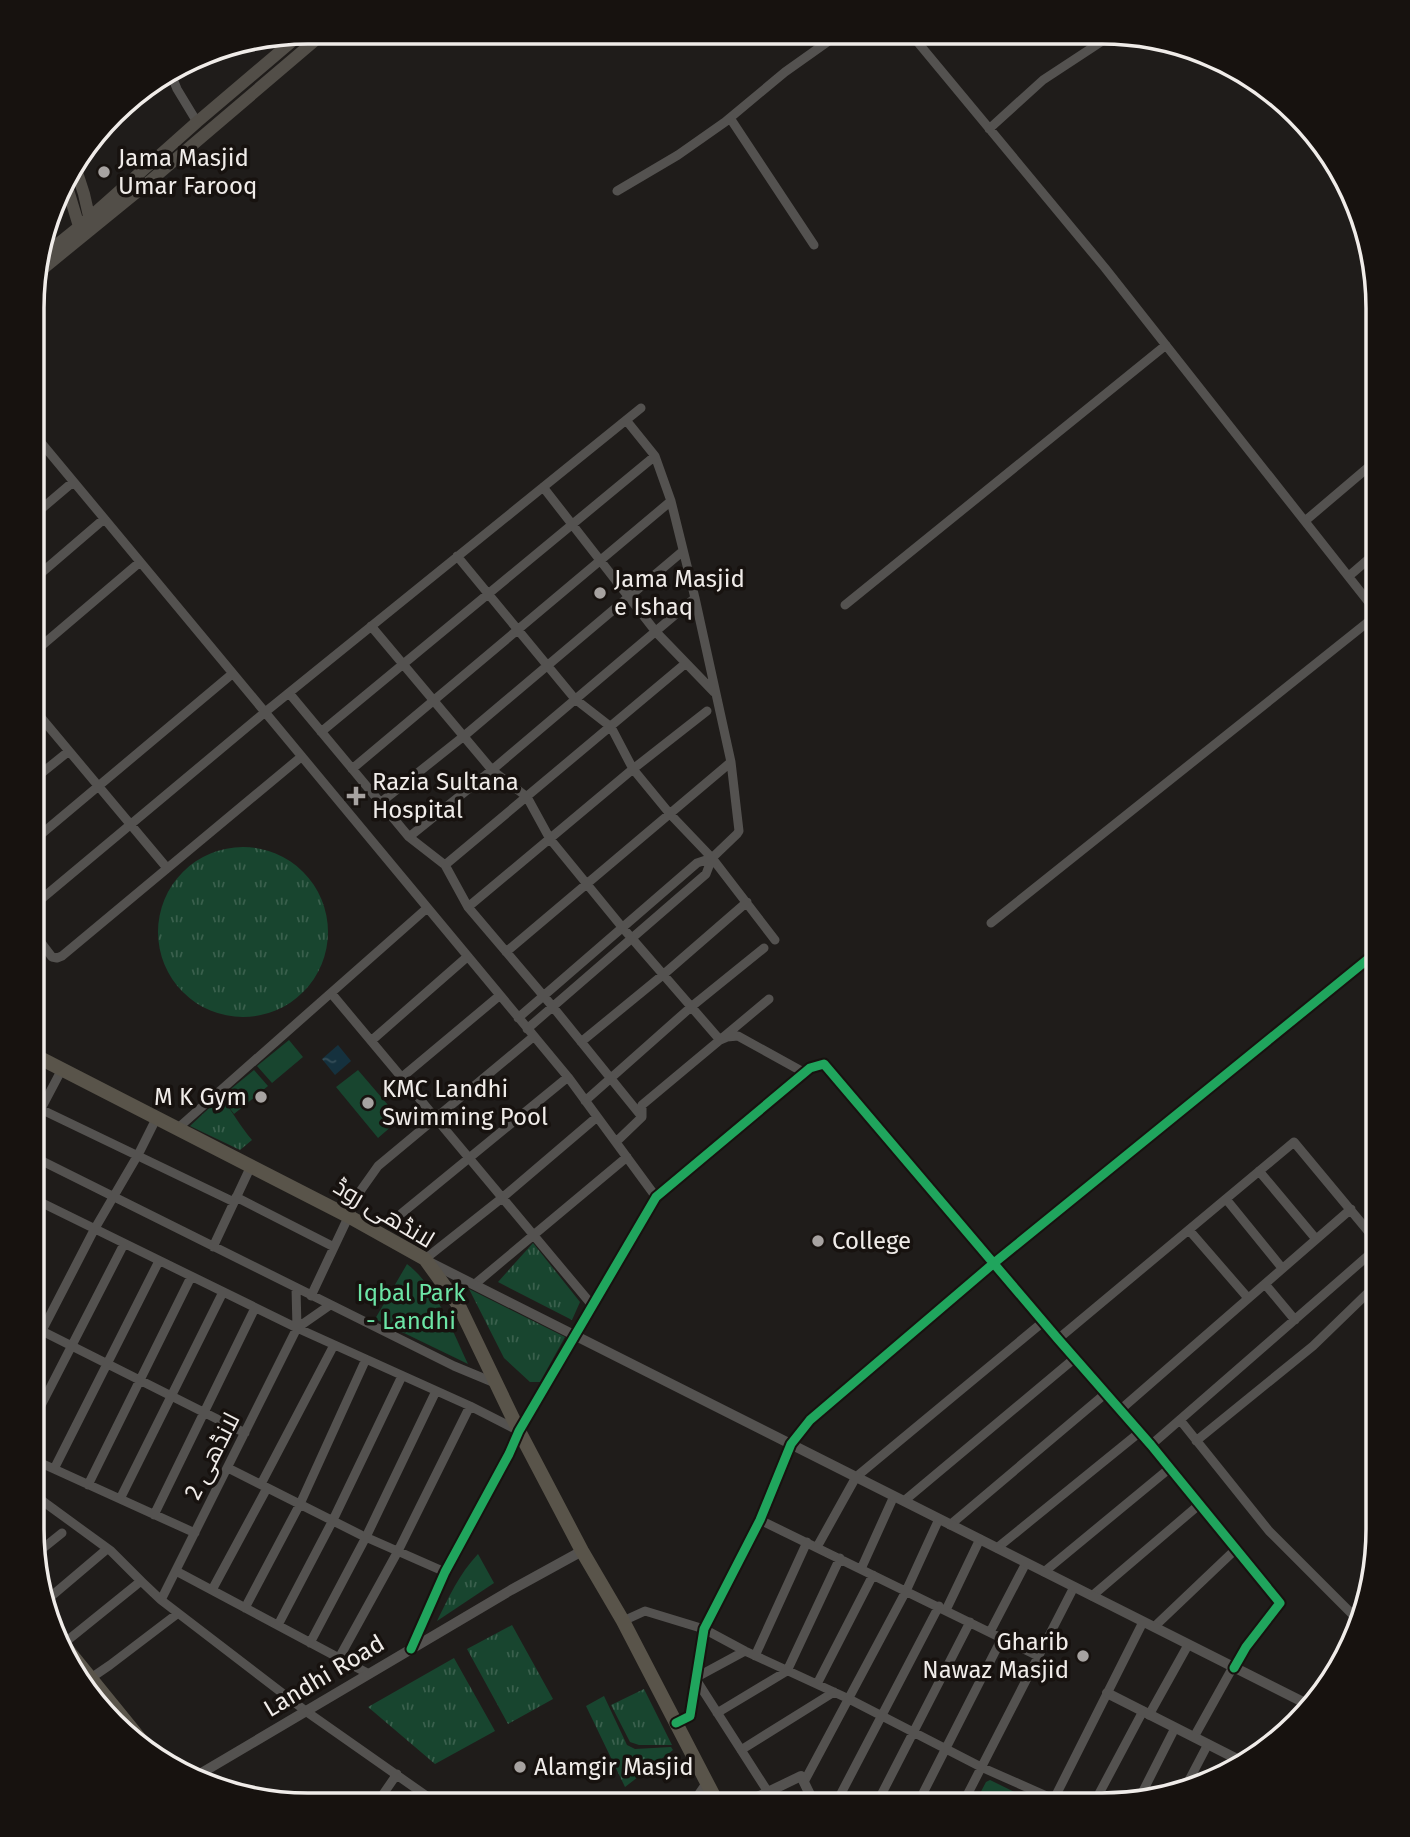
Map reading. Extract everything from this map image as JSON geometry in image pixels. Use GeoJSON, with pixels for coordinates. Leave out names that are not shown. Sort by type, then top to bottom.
{"type":"FeatureCollection","features":[{"type":"Feature","properties":{"kind":"main road"},"geometry":{"type":"LineString","coordinates":[[48,263],[197,122],[289,44]]}},
{"type":"Feature","properties":{"kind":"main road"},"geometry":{"type":"LineString","coordinates":[[50,252],[143,187],[311,44]]}},
{"type":"Feature","properties":{"kind":"main road"},"geometry":{"type":"LineString","coordinates":[[78,177],[84,194],[86,228]]}},
{"type":"Feature","properties":{"kind":"main road"},"geometry":{"type":"LineString","coordinates":[[70,192],[86,228]]}},
{"type":"Feature","properties":{"kind":"main road","name":"لانڈھی روڈ"},"geometry":{"type":"LineString","coordinates":[[44,1060],[348,1216],[425,1259],[459,1306],[519,1431],[582,1551],[623,1621],[712,1793]]}},
{"type":"Feature","properties":{"kind":"main road"},"geometry":{"type":"LineString","coordinates":[[86,1672],[102,1694]]}},
{"type":"Feature","properties":{"kind":"street"},"geometry":{"type":"LineString","coordinates":[[617,191],[682,152],[825,44]]}},
{"type":"Feature","properties":{"kind":"street"},"geometry":{"type":"LineString","coordinates":[[919,44],[1105,268],[1366,598]]}},
{"type":"Feature","properties":{"kind":"street"},"geometry":{"type":"LineString","coordinates":[[989,129],[1043,80],[1099,44]]}},
{"type":"Feature","properties":{"kind":"street"},"geometry":{"type":"LineString","coordinates":[[174,80],[197,122]]}},
{"type":"Feature","properties":{"kind":"street"},"geometry":{"type":"LineString","coordinates":[[730,118],[814,244]]}},
{"type":"Feature","properties":{"kind":"street"},"geometry":{"type":"LineString","coordinates":[[845,605],[1166,345]]}},
{"type":"Feature","properties":{"kind":"street"},"geometry":{"type":"LineString","coordinates":[[44,897],[264,713],[641,408]]}},
{"type":"Feature","properties":{"kind":"street"},"geometry":{"type":"LineString","coordinates":[[311,1296],[361,1190],[378,1166],[436,1119],[530,1033],[553,1007],[706,874],[712,858],[739,831],[731,762],[671,501],[655,456],[626,420]]}},
{"type":"Feature","properties":{"kind":"street"},"geometry":{"type":"LineString","coordinates":[[44,446],[568,1077],[656,1197]]}},
{"type":"Feature","properties":{"kind":"street"},"geometry":{"type":"LineString","coordinates":[[321,733],[655,456]]}},
{"type":"Feature","properties":{"kind":"street"},"geometry":{"type":"LineString","coordinates":[[1305,521],[1366,469]]}},
{"type":"Feature","properties":{"kind":"street"},"geometry":{"type":"LineString","coordinates":[[44,507],[73,482]]}},
{"type":"Feature","properties":{"kind":"street"},"geometry":{"type":"LineString","coordinates":[[543,487],[656,632],[716,693]]}},
{"type":"Feature","properties":{"kind":"street"},"geometry":{"type":"LineString","coordinates":[[352,769],[671,501]]}},
{"type":"Feature","properties":{"kind":"street"},"geometry":{"type":"LineString","coordinates":[[44,571],[104,519]]}},
{"type":"Feature","properties":{"kind":"street"},"geometry":{"type":"LineString","coordinates":[[380,803],[464,736],[683,551]]}},
{"type":"Feature","properties":{"kind":"street"},"geometry":{"type":"LineString","coordinates":[[457,556],[576,699],[611,727],[634,769],[670,814],[712,858],[775,940]]}},
{"type":"Feature","properties":{"kind":"street"},"geometry":{"type":"LineString","coordinates":[[1349,576],[1366,561]]}},
{"type":"Feature","properties":{"kind":"street"},"geometry":{"type":"LineString","coordinates":[[44,644],[140,562]]}},
{"type":"Feature","properties":{"kind":"street"},"geometry":{"type":"LineString","coordinates":[[409,837],[695,598]]}},
{"type":"Feature","properties":{"kind":"street"},"geometry":{"type":"LineString","coordinates":[[991,923],[1366,624]]}},
{"type":"Feature","properties":{"kind":"street"},"geometry":{"type":"LineString","coordinates":[[371,626],[492,770],[527,797],[550,839],[720,1040]]}},
{"type":"Feature","properties":{"kind":"street"},"geometry":{"type":"LineString","coordinates":[[445,865],[686,663]]}},
{"type":"Feature","properties":{"kind":"street"},"geometry":{"type":"LineString","coordinates":[[44,832],[232,674]]}},
{"type":"Feature","properties":{"kind":"street"},"geometry":{"type":"LineString","coordinates":[[289,693],[409,837],[445,865],[468,907],[642,1117]]}},
{"type":"Feature","properties":{"kind":"street"},"geometry":{"type":"LineString","coordinates":[[468,907],[707,711]]}},
{"type":"Feature","properties":{"kind":"street"},"geometry":{"type":"LineString","coordinates":[[44,722],[167,868]]}},
{"type":"Feature","properties":{"kind":"street"},"geometry":{"type":"LineString","coordinates":[[44,771],[69,751]]}},
{"type":"Feature","properties":{"kind":"street"},"geometry":{"type":"LineString","coordinates":[[44,946],[52,957],[62,956],[300,757]]}},
{"type":"Feature","properties":{"kind":"street"},"geometry":{"type":"LineString","coordinates":[[506,952],[731,762]]}},
{"type":"Feature","properties":{"kind":"street"},"geometry":{"type":"LineString","coordinates":[[518,1018],[697,863],[712,858]]}},
{"type":"Feature","properties":{"kind":"street"},"geometry":{"type":"LineString","coordinates":[[581,1042],[747,902]]}},
{"type":"Feature","properties":{"kind":"street"},"geometry":{"type":"LineString","coordinates":[[178,1128],[426,909]]}},
{"type":"Feature","properties":{"kind":"street"},"geometry":{"type":"LineString","coordinates":[[585,1101],[691,1007],[764,948]]}},
{"type":"Feature","properties":{"kind":"street"},"geometry":{"type":"LineString","coordinates":[[371,1041],[467,957]]}},
{"type":"Feature","properties":{"kind":"street"},"geometry":{"type":"LineString","coordinates":[[676,1723],[690,1716],[704,1629],[760,1520],[792,1444],[810,1420],[994,1263],[1366,961]]}},
{"type":"Feature","properties":{"kind":"street"},"geometry":{"type":"LineString","coordinates":[[331,993],[592,1305]]}},
{"type":"Feature","properties":{"kind":"street"},"geometry":{"type":"LineString","coordinates":[[401,1077],[499,996]]}},
{"type":"Feature","properties":{"kind":"street"},"geometry":{"type":"LineString","coordinates":[[615,1142],[642,1117],[642,1105],[769,999]]}},
{"type":"Feature","properties":{"kind":"street"},"geometry":{"type":"LineString","coordinates":[[720,1040],[738,1036],[805,1073]]}},
{"type":"Feature","properties":{"kind":"street"},"geometry":{"type":"LineString","coordinates":[[411,1649],[445,1572],[519,1431],[656,1197],[810,1068],[824,1064],[1151,1445],[1280,1604],[1233,1667],[1194,1737]]}},
{"type":"Feature","properties":{"kind":"street"},"geometry":{"type":"LineString","coordinates":[[44,1096],[62,1069]]}},
{"type":"Feature","properties":{"kind":"street"},"geometry":{"type":"LineString","coordinates":[[402,1213],[568,1077]]}},
{"type":"Feature","properties":{"kind":"street"},"geometry":{"type":"LineString","coordinates":[[44,1110],[334,1247]]}},
{"type":"Feature","properties":{"kind":"street"},"geometry":{"type":"LineString","coordinates":[[44,1324],[157,1117]]}},
{"type":"Feature","properties":{"kind":"street"},"geometry":{"type":"LineString","coordinates":[[597,1117],[425,1259],[1302,1702]]}},
{"type":"Feature","properties":{"kind":"street"},"geometry":{"type":"LineString","coordinates":[[1058,1339],[1294,1142],[1366,1229]]}},
{"type":"Feature","properties":{"kind":"street"},"geometry":{"type":"LineString","coordinates":[[475,1284],[627,1157]]}},
{"type":"Feature","properties":{"kind":"street"},"geometry":{"type":"LineString","coordinates":[[44,1162],[311,1296],[454,1366],[497,1384]]}},
{"type":"Feature","properties":{"kind":"street"},"geometry":{"type":"LineString","coordinates":[[213,1247],[251,1166]]}},
{"type":"Feature","properties":{"kind":"street"},"geometry":{"type":"LineString","coordinates":[[1259,1171],[1316,1239]]}},
{"type":"Feature","properties":{"kind":"street"},"geometry":{"type":"LineString","coordinates":[[1226,1199],[1282,1268]]}},
{"type":"Feature","properties":{"kind":"street"},"geometry":{"type":"LineString","coordinates":[[44,1205],[255,1308],[519,1431]]}},
{"type":"Feature","properties":{"kind":"street"},"geometry":{"type":"LineString","coordinates":[[1120,1410],[1351,1209]]}},
{"type":"Feature","properties":{"kind":"street"},"geometry":{"type":"LineString","coordinates":[[1189,1230],[1248,1298]]}},
{"type":"Feature","properties":{"kind":"street"},"geometry":{"type":"LineString","coordinates":[[44,1400],[124,1244]]}},
{"type":"Feature","properties":{"kind":"street"},"geometry":{"type":"LineString","coordinates":[[1151,1445],[1366,1256]]}},
{"type":"Feature","properties":{"kind":"street"},"geometry":{"type":"LineString","coordinates":[[54,1469],[159,1261]]}},
{"type":"Feature","properties":{"kind":"street"},"geometry":{"type":"LineString","coordinates":[[88,1485],[191,1277]]}},
{"type":"Feature","properties":{"kind":"street"},"geometry":{"type":"LineString","coordinates":[[1265,1284],[1295,1320]]}},
{"type":"Feature","properties":{"kind":"street"},"geometry":{"type":"LineString","coordinates":[[296,1288],[297,1328]]}},
{"type":"Feature","properties":{"kind":"street"},"geometry":{"type":"LineString","coordinates":[[120,1499],[223,1292]]}},
{"type":"Feature","properties":{"kind":"street"},"geometry":{"type":"LineString","coordinates":[[1196,1441],[1313,1346],[1366,1295]]}},
{"type":"Feature","properties":{"kind":"street"},"geometry":{"type":"LineString","coordinates":[[297,1328],[330,1304]]}},
{"type":"Feature","properties":{"kind":"street"},"geometry":{"type":"LineString","coordinates":[[154,1515],[255,1308]]}},
{"type":"Feature","properties":{"kind":"street"},"geometry":{"type":"LineString","coordinates":[[817,1547],[856,1477],[1043,1322]]}},
{"type":"Feature","properties":{"kind":"street","name":"لانڈھی 2"},"geometry":{"type":"LineString","coordinates":[[161,1601],[297,1328]]}},
{"type":"Feature","properties":{"kind":"street"},"geometry":{"type":"LineString","coordinates":[[44,1332],[245,1433]]}},
{"type":"Feature","properties":{"kind":"street"},"geometry":{"type":"LineString","coordinates":[[212,1590],[334,1345]]}},
{"type":"Feature","properties":{"kind":"street"},"geometry":{"type":"LineString","coordinates":[[861,1569],[899,1499],[1075,1358]]}},
{"type":"Feature","properties":{"kind":"street"},"geometry":{"type":"LineString","coordinates":[[245,1608],[300,1504],[366,1359]]}},
{"type":"Feature","properties":{"kind":"street"},"geometry":{"type":"LineString","coordinates":[[278,1625],[333,1520],[402,1376]]}},
{"type":"Feature","properties":{"kind":"street"},"geometry":{"type":"LineString","coordinates":[[310,1643],[366,1537],[436,1391]]}},
{"type":"Feature","properties":{"kind":"street"},"geometry":{"type":"LineString","coordinates":[[950,1525],[1105,1394]]}},
{"type":"Feature","properties":{"kind":"street"},"geometry":{"type":"LineString","coordinates":[[338,1658],[398,1551],[470,1406]]}},
{"type":"Feature","properties":{"kind":"street"},"geometry":{"type":"LineString","coordinates":[[1180,1420],[1269,1531],[1352,1614]]}},
{"type":"Feature","properties":{"kind":"street"},"geometry":{"type":"LineString","coordinates":[[997,1548],[1140,1432]]}},
{"type":"Feature","properties":{"kind":"street"},"geometry":{"type":"LineString","coordinates":[[44,1464],[195,1533]]}},
{"type":"Feature","properties":{"kind":"street"},"geometry":{"type":"LineString","coordinates":[[228,1468],[366,1537],[445,1572]]}},
{"type":"Feature","properties":{"kind":"street"},"geometry":{"type":"LineString","coordinates":[[1044,1572],[1170,1468]]}},
{"type":"Feature","properties":{"kind":"street"},"geometry":{"type":"LineString","coordinates":[[44,1502],[107,1549],[177,1614],[307,1712],[423,1793]]}},
{"type":"Feature","properties":{"kind":"street"},"geometry":{"type":"LineString","coordinates":[[1092,1596],[1200,1504]]}},
{"type":"Feature","properties":{"kind":"street"},"geometry":{"type":"LineString","coordinates":[[804,1782],[906,1591],[939,1519]]}},
{"type":"Feature","properties":{"kind":"street"},"geometry":{"type":"LineString","coordinates":[[760,1520],[1038,1656]]}},
{"type":"Feature","properties":{"kind":"street"},"geometry":{"type":"LineString","coordinates":[[44,1547],[62,1533]]}},
{"type":"Feature","properties":{"kind":"street"},"geometry":{"type":"LineString","coordinates":[[841,1793],[980,1539]]}},
{"type":"Feature","properties":{"kind":"street"},"geometry":{"type":"LineString","coordinates":[[755,1656],[807,1542]]}},
{"type":"Feature","properties":{"kind":"street"},"geometry":{"type":"LineString","coordinates":[[53,1595],[107,1549]]}},
{"type":"Feature","properties":{"kind":"street"},"geometry":{"type":"LineString","coordinates":[[1154,1627],[1236,1549]]}},
{"type":"Feature","properties":{"kind":"street","name":"Landhi Road"},"geometry":{"type":"LineString","coordinates":[[204,1772],[582,1551]]}},
{"type":"Feature","properties":{"kind":"street"},"geometry":{"type":"LineString","coordinates":[[716,1713],[787,1671],[840,1558]]}},
{"type":"Feature","properties":{"kind":"street"},"geometry":{"type":"LineString","coordinates":[[990,1632],[1026,1563]]}},
{"type":"Feature","properties":{"kind":"street"},"geometry":{"type":"LineString","coordinates":[[176,1571],[369,1674]]}},
{"type":"Feature","properties":{"kind":"street"},"geometry":{"type":"LineString","coordinates":[[817,1684],[873,1575]]}},
{"type":"Feature","properties":{"kind":"street"},"geometry":{"type":"LineString","coordinates":[[69,1641],[141,1581]]}},
{"type":"Feature","properties":{"kind":"street"},"geometry":{"type":"LineString","coordinates":[[968,1793],[1074,1587]]}},
{"type":"Feature","properties":{"kind":"street"},"geometry":{"type":"LineString","coordinates":[[623,1621],[645,1611],[704,1629],[1034,1793]]}},
{"type":"Feature","properties":{"kind":"street"},"geometry":{"type":"LineString","coordinates":[[91,1678],[177,1614]]}},
{"type":"Feature","properties":{"kind":"street"},"geometry":{"type":"LineString","coordinates":[[882,1793],[970,1622]]}},
{"type":"Feature","properties":{"kind":"street"},"geometry":{"type":"LineString","coordinates":[[1057,1793],[1143,1622]]}},
{"type":"Feature","properties":{"kind":"street"},"geometry":{"type":"LineString","coordinates":[[923,1793],[1002,1637]]}},
{"type":"Feature","properties":{"kind":"street"},"geometry":{"type":"LineString","coordinates":[[1100,1793],[1188,1645]]}},
{"type":"Feature","properties":{"kind":"street"},"geometry":{"type":"LineString","coordinates":[[695,1678],[745,1651]]}},
{"type":"Feature","properties":{"kind":"street"},"geometry":{"type":"LineString","coordinates":[[695,1678],[768,1792],[801,1776],[810,1793]]}},
{"type":"Feature","properties":{"kind":"street"},"geometry":{"type":"LineString","coordinates":[[741,1749],[834,1692]]}},
{"type":"Feature","properties":{"kind":"street"},"geometry":{"type":"LineString","coordinates":[[1107,1693],[1235,1757]]}},
{"type":"Feature","properties":{"kind":"street"},"geometry":{"type":"LineString","coordinates":[[1144,1790],[1175,1728]]}},
{"type":"Feature","properties":{"kind":"street"},"geometry":{"type":"LineString","coordinates":[[1190,1778],[1208,1744]]}},
{"type":"Feature","properties":{"kind":"street"},"geometry":{"type":"LineString","coordinates":[[384,1793],[397,1774]]}},
{"type":"Feature","properties":{"kind":"street"},"geometry":{"type":"LineString","coordinates":[[699,1793],[706,1782]]}},
{"type":"Feature","properties":{"kind":"green space"},"geometry":{"type":"Polygon","coordinates":[[[243,847],[276,853],[303,872],[322,899],[328,932],[322,965],[303,992],[276,1011],[243,1017],[210,1011],[183,992],[164,965],[158,932],[164,899],[183,872],[210,853],[243,847]]]}},
{"type":"Feature","properties":{"kind":"green space"},"geometry":{"type":"Polygon","coordinates":[[[289,1040],[303,1057],[272,1083],[257,1066],[289,1040]]]}},
{"type":"Feature","properties":{"kind":"green space"},"geometry":{"type":"Polygon","coordinates":[[[254,1070],[268,1086],[234,1114],[221,1097],[254,1070]]]}},
{"type":"Feature","properties":{"kind":"green space","name":"KMC Landhi Swimming Pool"},"geometry":{"type":"Polygon","coordinates":[[[358,1070],[400,1119],[378,1138],[336,1087],[358,1070]]]}},
{"type":"Feature","properties":{"kind":"green space"},"geometry":{"type":"Polygon","coordinates":[[[221,1097],[252,1140],[240,1150],[190,1126],[221,1097]]]}},
{"type":"Feature","properties":{"kind":"green space"},"geometry":{"type":"Polygon","coordinates":[[[533,1243],[580,1302],[572,1320],[498,1282],[533,1243]]]}},
{"type":"Feature","properties":{"kind":"green space","name":"Iqbal Park - Landhi"},"geometry":{"type":"Polygon","coordinates":[[[407,1264],[427,1284],[435,1297],[468,1364],[375,1319],[407,1264]]]}},
{"type":"Feature","properties":{"kind":"green space"},"geometry":{"type":"Polygon","coordinates":[[[469,1289],[565,1337],[540,1382],[530,1382],[504,1358],[469,1289]]]}},
{"type":"Feature","properties":{"kind":"green space"},"geometry":{"type":"Polygon","coordinates":[[[478,1554],[494,1583],[437,1621],[460,1578],[478,1554]]]}},
{"type":"Feature","properties":{"kind":"green space"},"geometry":{"type":"Polygon","coordinates":[[[512,1625],[553,1699],[508,1724],[467,1649],[512,1625]]]}},
{"type":"Feature","properties":{"kind":"green space"},"geometry":{"type":"Polygon","coordinates":[[[454,1658],[495,1731],[435,1764],[368,1707],[454,1658]]]}},
{"type":"Feature","properties":{"kind":"green space"},"geometry":{"type":"Polygon","coordinates":[[[644,1689],[672,1745],[639,1745],[630,1742],[611,1705],[644,1689]]]}},
{"type":"Feature","properties":{"kind":"green space"},"geometry":{"type":"Polygon","coordinates":[[[604,1696],[627,1745],[635,1749],[671,1747],[673,1750],[625,1787],[586,1706],[604,1696]]]}},
{"type":"Feature","properties":{"kind":"green space"},"geometry":{"type":"Polygon","coordinates":[[[990,1780],[1017,1793],[980,1793],[990,1780]]]}},
{"type":"Feature","properties":{"kind":"water"},"geometry":{"type":"Polygon","coordinates":[[[338,1045],[351,1061],[335,1075],[322,1059],[338,1045]]]}},
{"type":"Feature","properties":{"kind":"cycle path"},"geometry":{"type":"LineString","coordinates":[[676,1723],[690,1716],[704,1629],[760,1520],[791,1444],[810,1420],[994,1263],[1366,961]]}},
{"type":"Feature","properties":{"kind":"cycle path"},"geometry":{"type":"LineString","coordinates":[[411,1649],[445,1572],[519,1431],[656,1197],[810,1068],[824,1064],[1151,1445],[1280,1603],[1246,1647],[1234,1668]]}},
{"type":"Feature","properties":{"kind":"place","name":"Jama Masjid Umar Farooq"},"geometry":{"type":"Point","coordinates":[104,172]}},
{"type":"Feature","properties":{"kind":"place","name":"Jama Masjid e Ishaq"},"geometry":{"type":"Point","coordinates":[600,593]}},
{"type":"Feature","properties":{"kind":"place","name":"Razia Sultana Hospital"},"geometry":{"type":"Point","coordinates":[356,796]}},
{"type":"Feature","properties":{"kind":"place","name":"M K Gym"},"geometry":{"type":"Point","coordinates":[261,1097]}},
{"type":"Feature","properties":{"kind":"place","name":"KMC Landhi Swimming Pool"},"geometry":{"type":"Point","coordinates":[368,1103]}},
{"type":"Feature","properties":{"kind":"place","name":"College"},"geometry":{"type":"Point","coordinates":[818,1241]}},
{"type":"Feature","properties":{"kind":"place","name":"Gharib Nawaz Masjid"},"geometry":{"type":"Point","coordinates":[1083,1656]}},
{"type":"Feature","properties":{"kind":"place","name":"Alamgir Masjid"},"geometry":{"type":"Point","coordinates":[520,1767]}}]}
